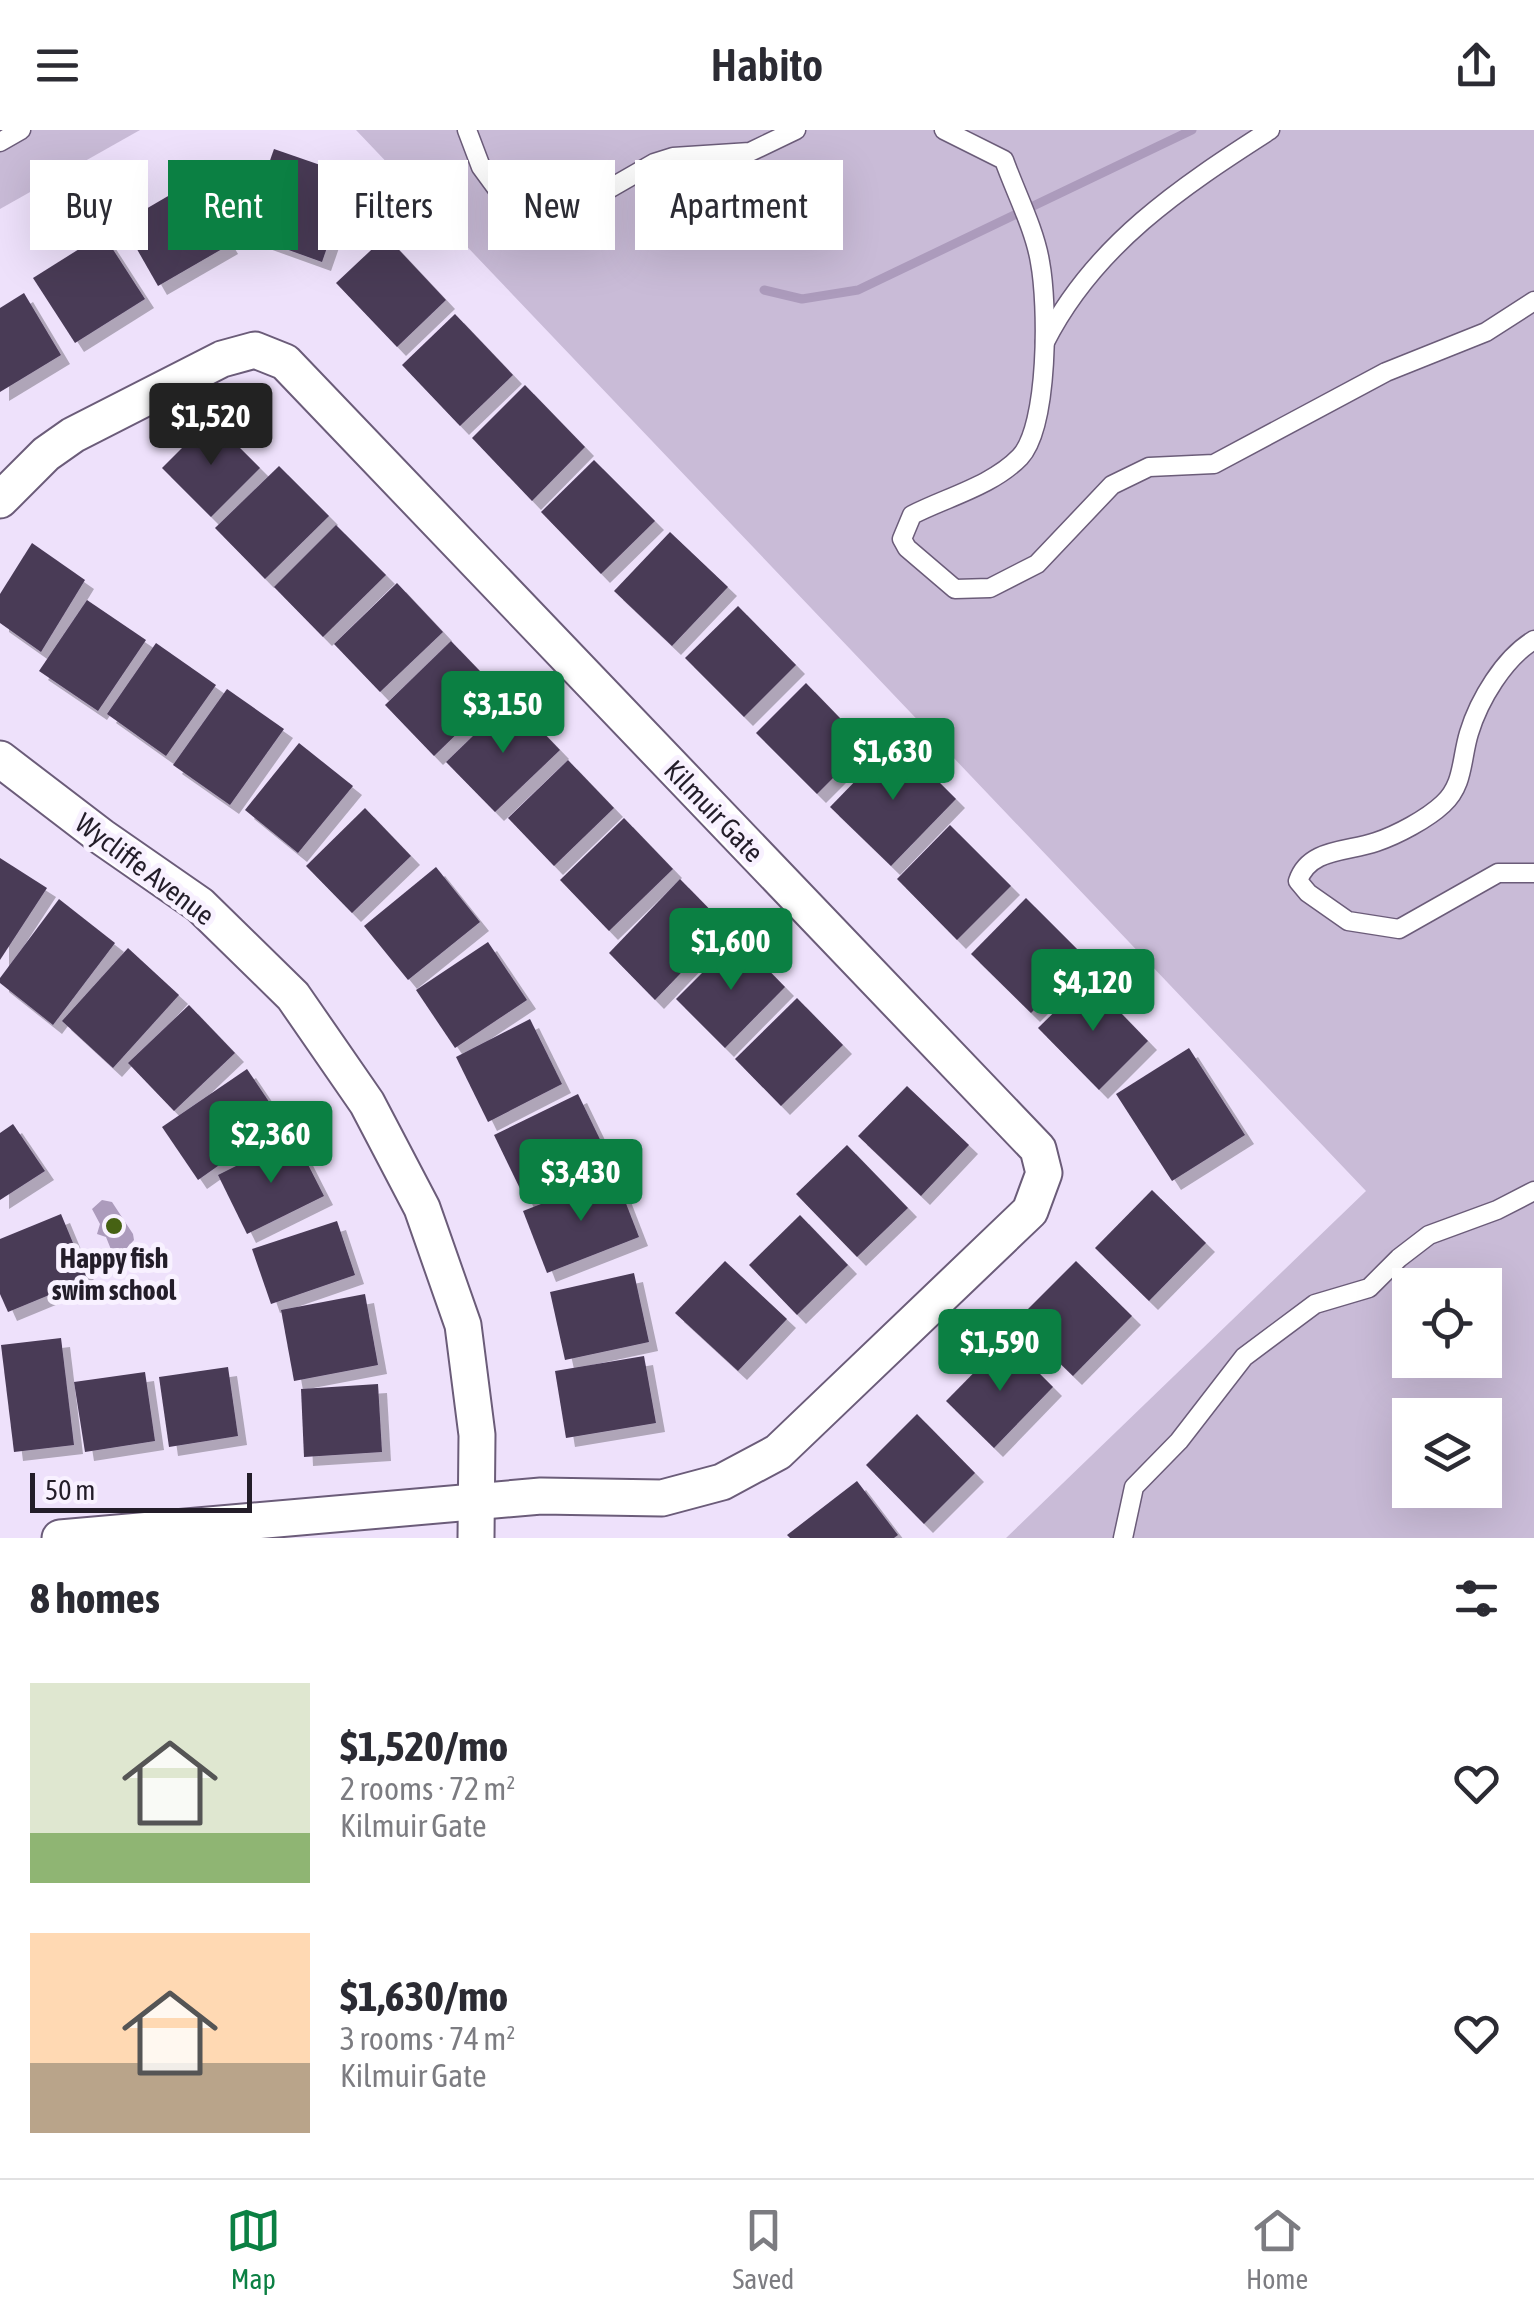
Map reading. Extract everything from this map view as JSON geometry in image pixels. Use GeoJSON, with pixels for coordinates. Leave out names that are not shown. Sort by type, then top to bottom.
{"type":"FeatureCollection","features":[{"type":"Feature","properties":{"kind":"street","name":"Kilmuir Gate"},"geometry":{"type":"LineString","coordinates":[[0,500],[46,454],[74,435],[222,358],[255,350],[284,362],[1038,1149],[1044,1173],[1030,1211],[778,1452],[722,1482],[662,1498],[541,1496],[60,1538]]}},
{"type":"Feature","properties":{"kind":"street","name":"Wycliffe Avenue"},"geometry":{"type":"LineString","coordinates":[[0,758],[102,837],[200,905],[293,996],[368,1103],[422,1208],[463,1325],[477,1434],[476,1538]]}},
{"type":"Feature","properties":{"kind":"lane"},"geometry":{"type":"LineString","coordinates":[[0,142],[21,130]]}},
{"type":"Feature","properties":{"kind":"lane"},"geometry":{"type":"LineString","coordinates":[[467,130],[481,168],[503,197],[524,208],[554,210],[588,201],[664,160],[750,152],[796,130]]}},
{"type":"Feature","properties":{"kind":"lane"},"geometry":{"type":"LineString","coordinates":[[944,130],[1004,160],[1040,260],[1044,346],[1041,408],[1024,453],[1002,474],[912,516],[902,539],[907,548],[955,589],[990,588],[1036,564],[1112,485],[1124,479],[1149,467],[1214,464],[1386,372],[1486,332],[1534,301]]}},
{"type":"Feature","properties":{"kind":"lane"},"geometry":{"type":"LineString","coordinates":[[1044,346],[1064,305],[1104,255],[1185,185],[1270,130]]}},
{"type":"Feature","properties":{"kind":"lane"},"geometry":{"type":"LineString","coordinates":[[1534,640],[1522,647],[1492,684],[1469,731],[1456,792],[1438,809],[1378,842],[1323,855],[1302,868],[1298,881],[1308,893],[1348,920],[1398,929],[1498,873],[1534,873]]}},
{"type":"Feature","properties":{"kind":"lane"},"geometry":{"type":"LineString","coordinates":[[1122,1538],[1134,1488],[1179,1441],[1244,1357],[1315,1304],[1370,1288],[1429,1235],[1498,1210],[1534,1191]]}},
{"type":"Feature","properties":{"kind":"shaded area"},"geometry":{"type":"Polygon","coordinates":[[[0,130],[140,130],[87,160],[30,160],[30,192],[0,209],[0,130]]]}},
{"type":"Feature","properties":{"kind":"shaded area"},"geometry":{"type":"Polygon","coordinates":[[[356,130],[1534,130],[1534,1538],[1006,1538],[1366,1191],[468,248],[468,160],[385,160],[356,130]]]}},
{"type":"Feature","properties":{"kind":"shaded area","name":"Happy fish swim school"},"geometry":{"type":"Polygon","coordinates":[[[102,1200],[112,1202],[133,1234],[134,1240],[125,1250],[112,1252],[106,1237],[97,1234],[100,1224],[92,1209],[102,1200]]]}},
{"type":"Feature","properties":{"kind":"building"},"geometry":{"type":"Polygon","coordinates":[[[274,149],[318,164],[318,250],[326,250],[322,262],[289,250],[298,250],[298,160],[270,160],[274,149]]]}},
{"type":"Feature","properties":{"kind":"building"},"geometry":{"type":"Polygon","coordinates":[[[168,196],[168,250],[220,250],[158,286],[137,250],[148,250],[148,208],[168,196]]]}},
{"type":"Feature","properties":{"kind":"building"},"geometry":{"type":"Polygon","coordinates":[[[78,250],[113,250],[145,299],[75,343],[33,278],[78,250]]]}},
{"type":"Feature","properties":{"kind":"building"},"geometry":{"type":"Polygon","coordinates":[[[371,250],[399,250],[446,300],[397,347],[336,283],[371,250]]]}},
{"type":"Feature","properties":{"kind":"building"},"geometry":{"type":"Polygon","coordinates":[[[24,293],[61,355],[0,392],[0,308],[24,293]]]}},
{"type":"Feature","properties":{"kind":"building"},"geometry":{"type":"Polygon","coordinates":[[[455,314],[513,375],[460,426],[402,365],[455,314]]]}},
{"type":"Feature","properties":{"kind":"building"},"geometry":{"type":"Polygon","coordinates":[[[525,385],[585,447],[532,501],[472,438],[525,385]]]}},
{"type":"Feature","properties":{"kind":"building"},"geometry":{"type":"Polygon","coordinates":[[[211,419],[260,468],[211,517],[162,468],[211,419]]]}},
{"type":"Feature","properties":{"kind":"building"},"geometry":{"type":"Polygon","coordinates":[[[594,460],[655,521],[601,574],[541,512],[594,460]]]}},
{"type":"Feature","properties":{"kind":"building"},"geometry":{"type":"Polygon","coordinates":[[[279,466],[329,516],[265,579],[215,528],[279,466]]]}},
{"type":"Feature","properties":{"kind":"building"},"geometry":{"type":"Polygon","coordinates":[[[336,525],[386,575],[323,637],[274,587],[336,525]]]}},
{"type":"Feature","properties":{"kind":"building"},"geometry":{"type":"Polygon","coordinates":[[[670,532],[728,587],[672,646],[614,591],[670,532]]]}},
{"type":"Feature","properties":{"kind":"building"},"geometry":{"type":"Polygon","coordinates":[[[32,543],[85,580],[41,652],[0,623],[0,594],[32,543]]]}},
{"type":"Feature","properties":{"kind":"building"},"geometry":{"type":"Polygon","coordinates":[[[397,583],[443,632],[380,692],[334,644],[397,583]]]}},
{"type":"Feature","properties":{"kind":"building"},"geometry":{"type":"Polygon","coordinates":[[[87,600],[146,640],[98,711],[39,671],[87,600]]]}},
{"type":"Feature","properties":{"kind":"building"},"geometry":{"type":"Polygon","coordinates":[[[738,606],[796,665],[744,717],[685,658],[738,606]]]}},
{"type":"Feature","properties":{"kind":"building"},"geometry":{"type":"Polygon","coordinates":[[[451,641],[500,692],[434,756],[385,705],[451,641]]]}},
{"type":"Feature","properties":{"kind":"building"},"geometry":{"type":"Polygon","coordinates":[[[156,643],[216,685],[166,756],[107,714],[156,643]]]}},
{"type":"Feature","properties":{"kind":"building"},"geometry":{"type":"Polygon","coordinates":[[[806,683],[866,745],[817,794],[756,733],[806,683]]]}},
{"type":"Feature","properties":{"kind":"building"},"geometry":{"type":"Polygon","coordinates":[[[227,689],[284,729],[230,805],[173,765],[227,689]]]}},
{"type":"Feature","properties":{"kind":"building"},"geometry":{"type":"Polygon","coordinates":[[[511,699],[560,750],[495,812],[446,762],[511,699]]]}},
{"type":"Feature","properties":{"kind":"building"},"geometry":{"type":"Polygon","coordinates":[[[896,739],[956,799],[891,866],[830,807],[896,739]]]}},
{"type":"Feature","properties":{"kind":"building"},"geometry":{"type":"Polygon","coordinates":[[[299,743],[353,786],[298,853],[245,810],[299,743]]]}},
{"type":"Feature","properties":{"kind":"building"},"geometry":{"type":"Polygon","coordinates":[[[568,760],[614,808],[554,866],[508,818],[568,760]]]}},
{"type":"Feature","properties":{"kind":"building"},"geometry":{"type":"Polygon","coordinates":[[[365,808],[411,856],[352,913],[306,866],[365,808]]]}},
{"type":"Feature","properties":{"kind":"building"},"geometry":{"type":"Polygon","coordinates":[[[624,818],[673,869],[609,931],[560,880],[624,818]]]}},
{"type":"Feature","properties":{"kind":"building"},"geometry":{"type":"Polygon","coordinates":[[[950,825],[1011,886],[957,940],[897,879],[950,825]]]}},
{"type":"Feature","properties":{"kind":"building"},"geometry":{"type":"Polygon","coordinates":[[[0,858],[47,888],[0,960],[0,858]]]}},
{"type":"Feature","properties":{"kind":"building"},"geometry":{"type":"Polygon","coordinates":[[[436,867],[480,922],[408,980],[364,926],[436,867]]]}},
{"type":"Feature","properties":{"kind":"building"},"geometry":{"type":"Polygon","coordinates":[[[680,879],[726,926],[655,1000],[609,953],[680,879]]]}},
{"type":"Feature","properties":{"kind":"building"},"geometry":{"type":"Polygon","coordinates":[[[1026,898],[1086,958],[1031,1013],[971,954],[1026,898]]]}},
{"type":"Feature","properties":{"kind":"building"},"geometry":{"type":"Polygon","coordinates":[[[59,899],[115,943],[53,1025],[0,983],[0,978],[59,899]]]}},
{"type":"Feature","properties":{"kind":"building"},"geometry":{"type":"Polygon","coordinates":[[[737,938],[785,987],[725,1048],[676,999],[737,938]]]}},
{"type":"Feature","properties":{"kind":"building"},"geometry":{"type":"Polygon","coordinates":[[[488,942],[527,1000],[455,1048],[416,990],[488,942]]]}},
{"type":"Feature","properties":{"kind":"building"},"geometry":{"type":"Polygon","coordinates":[[[128,948],[179,995],[113,1068],[62,1021],[128,948]]]}},
{"type":"Feature","properties":{"kind":"building"},"geometry":{"type":"Polygon","coordinates":[[[1088,979],[1148,1041],[1099,1090],[1038,1028],[1088,979]]]}},
{"type":"Feature","properties":{"kind":"building"},"geometry":{"type":"Polygon","coordinates":[[[797,998],[843,1045],[781,1106],[735,1059],[797,998]]]}},
{"type":"Feature","properties":{"kind":"building"},"geometry":{"type":"Polygon","coordinates":[[[189,1005],[235,1053],[174,1111],[128,1063],[189,1005]]]}},
{"type":"Feature","properties":{"kind":"building"},"geometry":{"type":"Polygon","coordinates":[[[530,1019],[562,1084],[488,1122],[456,1057],[530,1019]]]}},
{"type":"Feature","properties":{"kind":"building"},"geometry":{"type":"Polygon","coordinates":[[[1189,1048],[1245,1135],[1172,1181],[1116,1094],[1189,1048]]]}},
{"type":"Feature","properties":{"kind":"building"},"geometry":{"type":"Polygon","coordinates":[[[247,1069],[282,1121],[198,1180],[162,1127],[247,1069]]]}},
{"type":"Feature","properties":{"kind":"building"},"geometry":{"type":"Polygon","coordinates":[[[907,1086],[969,1145],[921,1196],[858,1136],[907,1086]]]}},
{"type":"Feature","properties":{"kind":"building"},"geometry":{"type":"Polygon","coordinates":[[[578,1094],[609,1158],[525,1199],[494,1135],[578,1094]]]}},
{"type":"Feature","properties":{"kind":"building"},"geometry":{"type":"Polygon","coordinates":[[[13,1124],[45,1171],[0,1200],[0,1133],[13,1124]]]}},
{"type":"Feature","properties":{"kind":"building"},"geometry":{"type":"Polygon","coordinates":[[[294,1137],[324,1196],[247,1234],[218,1175],[294,1137]]]}},
{"type":"Feature","properties":{"kind":"building"},"geometry":{"type":"Polygon","coordinates":[[[847,1145],[908,1208],[857,1257],[796,1194],[847,1145]]]}},
{"type":"Feature","properties":{"kind":"building"},"geometry":{"type":"Polygon","coordinates":[[[615,1175],[639,1237],[547,1273],[523,1211],[615,1175]]]}},
{"type":"Feature","properties":{"kind":"building"},"geometry":{"type":"Polygon","coordinates":[[[1152,1190],[1206,1243],[1149,1301],[1095,1248],[1152,1190]]]}},
{"type":"Feature","properties":{"kind":"building"},"geometry":{"type":"Polygon","coordinates":[[[61,1214],[88,1279],[8,1312],[0,1294],[0,1239],[61,1214]]]}},
{"type":"Feature","properties":{"kind":"building"},"geometry":{"type":"Polygon","coordinates":[[[800,1215],[848,1265],[797,1315],[749,1265],[800,1215]]]}},
{"type":"Feature","properties":{"kind":"building"},"geometry":{"type":"Polygon","coordinates":[[[337,1221],[355,1275],[271,1304],[252,1249],[337,1221]]]}},
{"type":"Feature","properties":{"kind":"building"},"geometry":{"type":"Polygon","coordinates":[[[725,1261],[787,1319],[738,1371],[675,1313],[725,1261]]]}},
{"type":"Feature","properties":{"kind":"building"},"geometry":{"type":"Polygon","coordinates":[[[1076,1261],[1132,1316],[1073,1376],[1016,1321],[1076,1261]]]}},
{"type":"Feature","properties":{"kind":"building"},"geometry":{"type":"Polygon","coordinates":[[[634,1273],[649,1342],[565,1360],[550,1292],[634,1273]]]}},
{"type":"Feature","properties":{"kind":"building"},"geometry":{"type":"Polygon","coordinates":[[[365,1294],[378,1365],[294,1381],[281,1310],[365,1294]]]}},
{"type":"Feature","properties":{"kind":"building"},"geometry":{"type":"Polygon","coordinates":[[[61,1338],[74,1445],[14,1452],[1,1345],[61,1338]]]}},
{"type":"Feature","properties":{"kind":"building"},"geometry":{"type":"Polygon","coordinates":[[[1006,1340],[1053,1387],[994,1448],[946,1401],[1006,1340]]]}},
{"type":"Feature","properties":{"kind":"building"},"geometry":{"type":"Polygon","coordinates":[[[644,1356],[656,1423],[566,1438],[555,1371],[644,1356]]]}},
{"type":"Feature","properties":{"kind":"building"},"geometry":{"type":"Polygon","coordinates":[[[228,1367],[238,1436],[169,1447],[159,1377],[228,1367]]]}},
{"type":"Feature","properties":{"kind":"building"},"geometry":{"type":"Polygon","coordinates":[[[145,1372],[155,1441],[85,1452],[74,1382],[145,1372]]]}},
{"type":"Feature","properties":{"kind":"building"},"geometry":{"type":"Polygon","coordinates":[[[378,1384],[382,1452],[304,1457],[301,1389],[378,1384]]]}},
{"type":"Feature","properties":{"kind":"building"},"geometry":{"type":"Polygon","coordinates":[[[917,1414],[975,1473],[924,1524],[866,1465],[917,1414]]]}},
{"type":"Feature","properties":{"kind":"building"},"geometry":{"type":"Polygon","coordinates":[[[857,1481],[898,1535],[787,1535],[857,1481]]]}},
{"type":"Feature","properties":{"kind":"waterway"},"geometry":{"type":"LineString","coordinates":[[764,290],[802,299],[858,290],[1192,130]]}},
{"type":"Feature","properties":{"kind":"place","name":"Happy fish swim school"},"geometry":{"type":"Point","coordinates":[114,1226]}}]}
